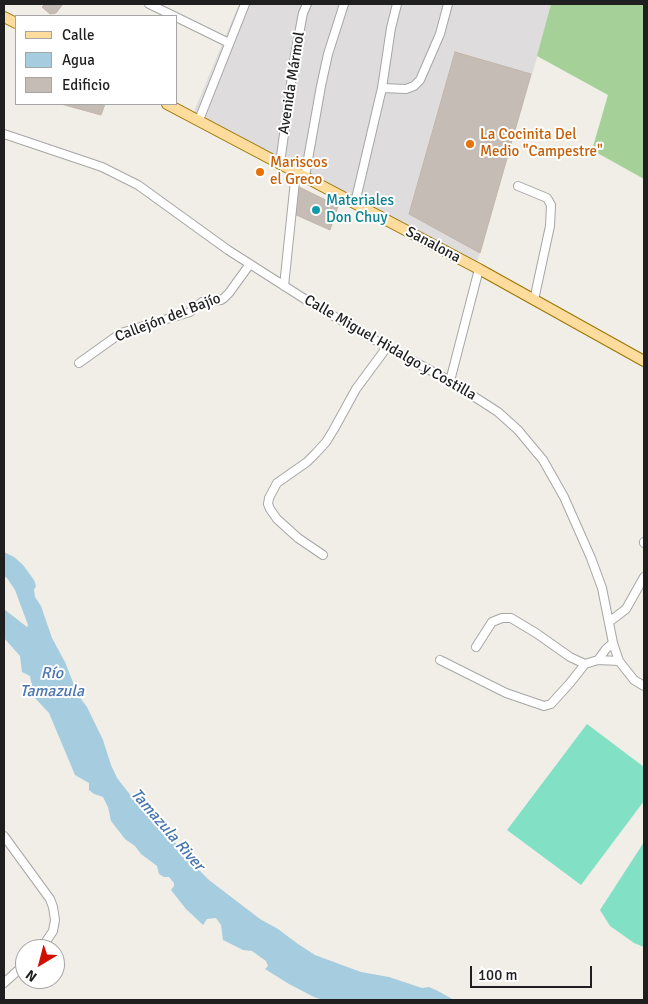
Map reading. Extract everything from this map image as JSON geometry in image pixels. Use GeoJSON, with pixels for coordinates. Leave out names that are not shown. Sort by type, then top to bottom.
{"type":"FeatureCollection","features":[{"type":"Feature","properties":{"kind":"main road"},"geometry":{"type":"LineString","coordinates":[[4,17],[15,23]]}},
{"type":"Feature","properties":{"kind":"main road","name":"Sanalona"},"geometry":{"type":"LineString","coordinates":[[169,105],[479,269],[644,361]]}},
{"type":"Feature","properties":{"kind":"street"},"geometry":{"type":"LineString","coordinates":[[149,4],[171,15]]}},
{"type":"Feature","properties":{"kind":"street"},"geometry":{"type":"LineString","coordinates":[[199,120],[245,4]]}},
{"type":"Feature","properties":{"kind":"street","name":"Avenida Mármol"},"geometry":{"type":"LineString","coordinates":[[280,163],[303,13],[307,4]]}},
{"type":"Feature","properties":{"kind":"street"},"geometry":{"type":"LineString","coordinates":[[284,286],[300,174],[328,54],[344,4]]}},
{"type":"Feature","properties":{"kind":"street"},"geometry":{"type":"LineString","coordinates":[[355,203],[382,88],[390,28],[397,4]]}},
{"type":"Feature","properties":{"kind":"street"},"geometry":{"type":"LineString","coordinates":[[382,88],[406,89],[414,86],[420,80],[440,34],[448,4]]}},
{"type":"Feature","properties":{"kind":"street"},"geometry":{"type":"LineString","coordinates":[[178,18],[229,43]]}},
{"type":"Feature","properties":{"kind":"street","name":"Calle Miguel Hidalgo y Costilla"},"geometry":{"type":"LineString","coordinates":[[4,134],[102,168],[138,185],[284,286],[344,323],[450,381],[498,412],[518,430],[543,460],[564,497],[602,588],[613,643],[619,661],[634,680],[644,686]]}},
{"type":"Feature","properties":{"kind":"street"},"geometry":{"type":"LineString","coordinates":[[518,186],[546,198],[551,204],[550,226],[534,300]]}},
{"type":"Feature","properties":{"kind":"street","name":"Callejón del Bajío"},"geometry":{"type":"LineString","coordinates":[[79,363],[121,333],[190,312],[202,302],[221,300],[230,293],[250,264]]}},
{"type":"Feature","properties":{"kind":"street"},"geometry":{"type":"LineString","coordinates":[[450,381],[479,269]]}},
{"type":"Feature","properties":{"kind":"street"},"geometry":{"type":"LineString","coordinates":[[323,555],[276,520],[268,504],[268,498],[276,484],[307,462],[326,442],[356,390],[387,347]]}},
{"type":"Feature","properties":{"kind":"street"},"geometry":{"type":"LineString","coordinates":[[610,622],[626,609],[644,577]]}},
{"type":"Feature","properties":{"kind":"street"},"geometry":{"type":"LineString","coordinates":[[476,647],[492,622],[502,618],[510,618],[536,633],[570,657],[585,664]]}},
{"type":"Feature","properties":{"kind":"street"},"geometry":{"type":"LineString","coordinates":[[598,660],[613,643]]}},
{"type":"Feature","properties":{"kind":"street"},"geometry":{"type":"LineString","coordinates":[[440,660],[506,693],[544,706],[551,704],[585,664],[598,660],[619,661]]}},
{"type":"Feature","properties":{"kind":"street"},"geometry":{"type":"LineString","coordinates":[[4,836],[50,899],[55,920],[53,931],[48,939]]}},
{"type":"Feature","properties":{"kind":"street"},"geometry":{"type":"LineString","coordinates":[[4,983],[15,973]]}},
{"type":"Feature","properties":{"kind":"shaded area"},"geometry":{"type":"Polygon","coordinates":[[[239,4],[551,4],[476,265],[193,114],[239,4]]]}},
{"type":"Feature","properties":{"kind":"green space"},"geometry":{"type":"Polygon","coordinates":[[[551,4],[644,4],[644,179],[592,150],[608,95],[537,56],[551,4]]]}},
{"type":"Feature","properties":{"kind":"green space"},"geometry":{"type":"Polygon","coordinates":[[[587,724],[644,767],[644,801],[581,885],[507,830],[587,724]]]}},
{"type":"Feature","properties":{"kind":"green space"},"geometry":{"type":"Polygon","coordinates":[[[644,842],[644,947],[634,943],[610,926],[600,910],[644,842]]]}},
{"type":"Feature","properties":{"kind":"water","name":"Río Tamazula"},"geometry":{"type":"Polygon","coordinates":[[[4,552],[14,557],[23,565],[34,580],[36,586],[34,590],[35,597],[41,606],[52,638],[65,662],[78,695],[87,707],[103,740],[117,778],[143,811],[187,854],[209,880],[260,919],[315,955],[361,972],[389,977],[422,988],[429,987],[454,1000],[323,1000],[314,997],[265,969],[268,966],[266,961],[252,951],[243,950],[223,940],[221,925],[216,918],[207,919],[203,925],[186,909],[171,890],[174,883],[169,877],[159,874],[157,866],[125,839],[111,821],[108,807],[103,797],[94,794],[89,790],[89,783],[75,775],[49,713],[34,697],[30,676],[22,672],[20,656],[4,638],[4,609],[27,627],[28,625],[15,590],[4,576],[4,552]]]}},
{"type":"Feature","properties":{"kind":"building"},"geometry":{"type":"Polygon","coordinates":[[[45,4],[63,4],[56,13],[50,14],[42,7],[45,4]]]}},
{"type":"Feature","properties":{"kind":"building","name":"La Cocinita Del Medio \"Campestre\""},"geometry":{"type":"Polygon","coordinates":[[[455,52],[531,74],[480,253],[409,214],[455,52]]]}},
{"type":"Feature","properties":{"kind":"building"},"geometry":{"type":"Polygon","coordinates":[[[65,105],[105,105],[101,115],[65,105]]]}},
{"type":"Feature","properties":{"kind":"building","name":"Materiales Don Chuy"},"geometry":{"type":"Polygon","coordinates":[[[297,186],[338,206],[330,230],[294,214],[297,186]]]}},
{"type":"Feature","properties":{"kind":"place","name":"La Cocinita Del Medio \"Campestre\""},"geometry":{"type":"Point","coordinates":[470,144]}},
{"type":"Feature","properties":{"kind":"place","name":"Mariscos el Greco"},"geometry":{"type":"Point","coordinates":[260,172]}},
{"type":"Feature","properties":{"kind":"place","name":"Materiales Don Chuy"},"geometry":{"type":"Point","coordinates":[316,210]}},
{"type":"Feature","properties":{"kind":"water label","name":"Tamazula River"},"geometry":{"type":"Point","coordinates":[167,830]}}]}
